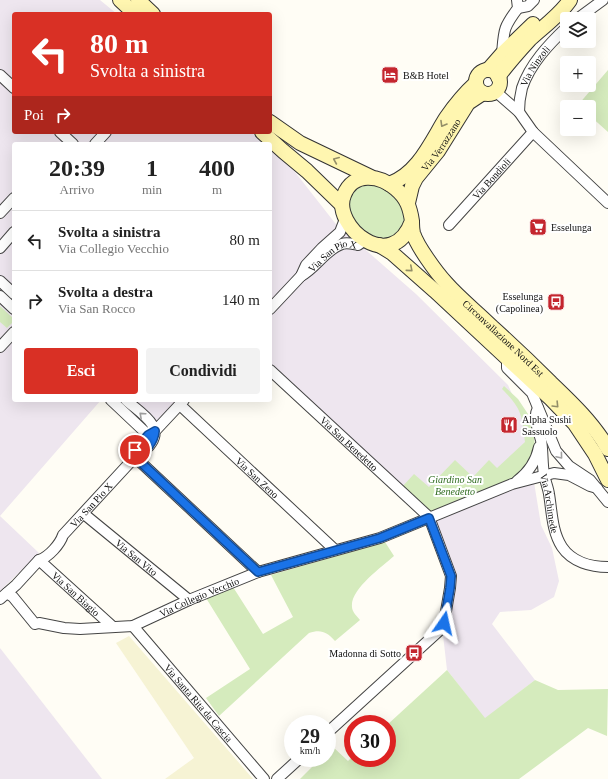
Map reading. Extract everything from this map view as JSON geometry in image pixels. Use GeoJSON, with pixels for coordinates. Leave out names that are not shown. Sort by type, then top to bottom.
{"type":"FeatureCollection","features":[{"type":"Feature","properties":{"kind":"main road"},"geometry":{"type":"LineString","coordinates":[[120,0],[133,12]]}},
{"type":"Feature","properties":{"kind":"main road"},"geometry":{"type":"LineString","coordinates":[[138,0],[151,12]]}},
{"type":"Feature","properties":{"kind":"main road","name":"Via Verrazzano"},"geometry":{"type":"LineString","coordinates":[[493,74],[502,54],[525,31],[561,0]]}},
{"type":"Feature","properties":{"kind":"main road","name":"Via Verrazzano"},"geometry":{"type":"LineString","coordinates":[[493,74],[510,61],[557,15],[570,0]]}},
{"type":"Feature","properties":{"kind":"main road","name":"Via Verrazzano"},"geometry":{"type":"LineString","coordinates":[[389,184],[396,182],[416,165],[457,102],[500,83],[493,74],[482,72],[479,74],[485,89]]}},
{"type":"Feature","properties":{"kind":"main road","name":"Via Verrazzano"},"geometry":{"type":"LineString","coordinates":[[408,203],[412,186],[416,178],[438,151],[465,108],[485,89]]}},
{"type":"Feature","properties":{"kind":"main road","name":"Circonvallazione Nord Est"},"geometry":{"type":"LineString","coordinates":[[272,123],[300,143],[389,184],[396,189],[408,203],[413,232],[422,250],[445,283],[572,402],[597,431],[608,449]]}},
{"type":"Feature","properties":{"kind":"main road"},"geometry":{"type":"LineString","coordinates":[[264,134],[283,152],[307,171],[341,204],[346,188],[351,183],[357,179],[371,177]]}},
{"type":"Feature","properties":{"kind":"main road","name":"Circonvallazione Nord Est"},"geometry":{"type":"LineString","coordinates":[[341,204],[345,219],[359,236],[392,253],[551,399],[575,424],[595,454],[603,484]]}},
{"type":"Feature","properties":{"kind":"main road"},"geometry":{"type":"LineString","coordinates":[[379,245],[388,246],[396,242],[405,235],[412,220]]}},
{"type":"Feature","properties":{"kind":"street"},"geometry":{"type":"LineString","coordinates":[[502,54],[503,36],[507,22],[516,8],[528,6],[534,0]]}},
{"type":"Feature","properties":{"kind":"street"},"geometry":{"type":"LineString","coordinates":[[587,12],[603,0]]}},
{"type":"Feature","properties":{"kind":"street"},"geometry":{"type":"LineString","coordinates":[[516,8],[513,28],[519,31],[525,31]]}},
{"type":"Feature","properties":{"kind":"street","name":"Via Ninzoli"},"geometry":{"type":"LineString","coordinates":[[519,112],[522,89],[532,67],[560,34]]}},
{"type":"Feature","properties":{"kind":"street"},"geometry":{"type":"LineString","coordinates":[[0,75],[12,86]]}},
{"type":"Feature","properties":{"kind":"street"},"geometry":{"type":"LineString","coordinates":[[485,89],[519,112],[533,132],[608,203]]}},
{"type":"Feature","properties":{"kind":"street","name":"Via Bondioli"},"geometry":{"type":"LineString","coordinates":[[449,225],[533,132]]}},
{"type":"Feature","properties":{"kind":"street"},"geometry":{"type":"LineString","coordinates":[[97,142],[104,134]]}},
{"type":"Feature","properties":{"kind":"street"},"geometry":{"type":"LineString","coordinates":[[0,213],[12,200]]}},
{"type":"Feature","properties":{"kind":"street","name":"Via San Pio X"},"geometry":{"type":"LineString","coordinates":[[272,307],[301,276],[306,265],[340,232],[345,219]]}},
{"type":"Feature","properties":{"kind":"street"},"geometry":{"type":"LineString","coordinates":[[0,248],[12,234]]}},
{"type":"Feature","properties":{"kind":"street","name":"Via San Pio X"},"geometry":{"type":"LineString","coordinates":[[301,276],[309,272],[324,257],[342,244],[349,243],[358,245],[365,240]]}},
{"type":"Feature","properties":{"kind":"street"},"geometry":{"type":"LineString","coordinates":[[0,281],[12,292]]}},
{"type":"Feature","properties":{"kind":"street"},"geometry":{"type":"LineString","coordinates":[[0,296],[12,307]]}},
{"type":"Feature","properties":{"kind":"street"},"geometry":{"type":"LineString","coordinates":[[0,347],[12,334]]}},
{"type":"Feature","properties":{"kind":"street","name":"Circonvallazione Nord Est"},"geometry":{"type":"LineString","coordinates":[[507,358],[507,368],[532,392],[556,451],[569,466],[590,480],[603,484]]}},
{"type":"Feature","properties":{"kind":"street","name":"Via San Benedetto"},"geometry":{"type":"LineString","coordinates":[[272,372],[429,518]]}},
{"type":"Feature","properties":{"kind":"street"},"geometry":{"type":"LineString","coordinates":[[113,402],[146,432],[155,431],[153,425],[128,402]]}},
{"type":"Feature","properties":{"kind":"street","name":"Via San Pio X"},"geometry":{"type":"LineString","coordinates":[[3,596],[40,560],[39,554],[56,536],[63,535],[84,514],[135,457],[135,450],[148,435],[155,431],[182,402]]}},
{"type":"Feature","properties":{"kind":"street","name":"Via San Zeno"},"geometry":{"type":"LineString","coordinates":[[182,402],[335,550]]}},
{"type":"Feature","properties":{"kind":"street","name":"Via Archimede"},"geometry":{"type":"LineString","coordinates":[[538,408],[536,413],[536,421],[541,440],[544,476],[548,485],[553,523],[557,538],[570,556],[582,563],[597,567],[608,567]]}},
{"type":"Feature","properties":{"kind":"street","name":"Via Collegio Vecchio"},"geometry":{"type":"LineString","coordinates":[[512,484],[524,476],[531,467],[536,458],[541,440]]}},
{"type":"Feature","properties":{"kind":"street"},"geometry":{"type":"LineString","coordinates":[[135,457],[258,572]]}},
{"type":"Feature","properties":{"kind":"street","name":"Via Collegio Vecchio"},"geometry":{"type":"LineString","coordinates":[[3,596],[13,597],[35,624],[80,629],[133,626],[189,600],[258,572],[380,538],[512,484],[554,473],[569,475],[590,486],[603,484],[608,502]]}},
{"type":"Feature","properties":{"kind":"street","name":"Via San Vito"},"geometry":{"type":"LineString","coordinates":[[84,514],[189,600]]}},
{"type":"Feature","properties":{"kind":"street"},"geometry":{"type":"LineString","coordinates":[[336,725],[441,629],[444,623],[451,576],[429,518]]}},
{"type":"Feature","properties":{"kind":"street","name":"Via San Biagio"},"geometry":{"type":"LineString","coordinates":[[40,560],[113,627]]}},
{"type":"Feature","properties":{"kind":"street","name":"Via Santa Rita da Cascia"},"geometry":{"type":"LineString","coordinates":[[133,626],[264,779]]}},
{"type":"Feature","properties":{"kind":"street"},"geometry":{"type":"LineString","coordinates":[[277,779],[290,767]]}},
{"type":"Feature","properties":{"kind":"shaded area"},"geometry":{"type":"Polygon","coordinates":[[[0,0],[100,0],[115,12],[12,12],[12,134],[253,134],[262,142],[12,142],[12,402],[99,402],[0,516],[0,0]]]}},
{"type":"Feature","properties":{"kind":"shaded area"},"geometry":{"type":"Polygon","coordinates":[[[272,152],[295,172],[335,223],[416,294],[508,385],[524,421],[541,525],[552,548],[559,581],[554,597],[531,610],[500,612],[492,624],[535,680],[485,719],[447,670],[442,626],[446,573],[425,512],[272,372],[272,152]]]}},
{"type":"Feature","properties":{"kind":"shaded area"},"geometry":{"type":"Polygon","coordinates":[[[118,402],[177,402],[150,431],[118,402]]]}},
{"type":"Feature","properties":{"kind":"shaded area"},"geometry":{"type":"Polygon","coordinates":[[[0,516],[39,553],[0,591],[0,516]]]}},
{"type":"Feature","properties":{"kind":"shaded area"},"geometry":{"type":"Polygon","coordinates":[[[129,636],[253,779],[165,779],[194,758],[116,643],[129,636]]]}},
{"type":"Feature","properties":{"kind":"shaded area"},"geometry":{"type":"Polygon","coordinates":[[[0,648],[102,779],[0,779],[0,648]]]}},
{"type":"Feature","properties":{"kind":"green space"},"geometry":{"type":"Polygon","coordinates":[[[608,70],[608,132],[596,121],[596,100],[582,100],[589,92],[596,92],[596,84],[608,70]]]}},
{"type":"Feature","properties":{"kind":"green space"},"geometry":{"type":"Polygon","coordinates":[[[374,182],[395,195],[405,209],[405,226],[388,241],[367,235],[363,232],[347,210],[354,189],[361,184],[374,182]]]}},
{"type":"Feature","properties":{"kind":"green space"},"geometry":{"type":"Polygon","coordinates":[[[0,306],[12,317],[12,323],[7,328],[0,322],[0,306]]]}},
{"type":"Feature","properties":{"kind":"green space","name":"Giardino San Benedetto"},"geometry":{"type":"Polygon","coordinates":[[[504,386],[518,399],[528,414],[533,429],[535,446],[528,466],[509,482],[431,513],[401,488],[414,474],[429,487],[455,460],[473,477],[489,460],[497,468],[525,442],[520,413],[514,402],[502,389],[504,386]]]}},
{"type":"Feature","properties":{"kind":"green space"},"geometry":{"type":"Polygon","coordinates":[[[385,542],[394,556],[375,572],[356,593],[352,607],[353,611],[360,620],[335,641],[324,632],[317,631],[309,633],[219,716],[206,698],[250,669],[206,598],[233,587],[263,634],[293,617],[271,575],[385,542]]]}},
{"type":"Feature","properties":{"kind":"green space"},"geometry":{"type":"Polygon","coordinates":[[[447,670],[485,718],[535,680],[558,690],[608,689],[607,736],[588,728],[519,779],[300,779],[312,767],[336,767],[336,750],[344,757],[344,767],[396,767],[396,717],[447,670]]]}},
{"type":"Feature","properties":{"kind":"place","name":"B&B Hotel"},"geometry":{"type":"Point","coordinates":[390,75]}},
{"type":"Feature","properties":{"kind":"place","name":"Esselunga"},"geometry":{"type":"Point","coordinates":[538,227]}},
{"type":"Feature","properties":{"kind":"place","name":"Esselunga (Capolinea)"},"geometry":{"type":"Point","coordinates":[556,302]}},
{"type":"Feature","properties":{"kind":"place","name":"Alpha Sushi Sassuolo"},"geometry":{"type":"Point","coordinates":[509,425]}},
{"type":"Feature","properties":{"kind":"place","name":"Madonna di Sotto"},"geometry":{"type":"Point","coordinates":[414,653]}},
{"type":"Feature","properties":{"kind":"route"},"geometry":{"type":"LineString","coordinates":[[135,450],[148,435],[155,431],[154,440],[141,455],[135,457],[258,572],[380,538],[429,518],[451,576],[444,623]]}}]}
